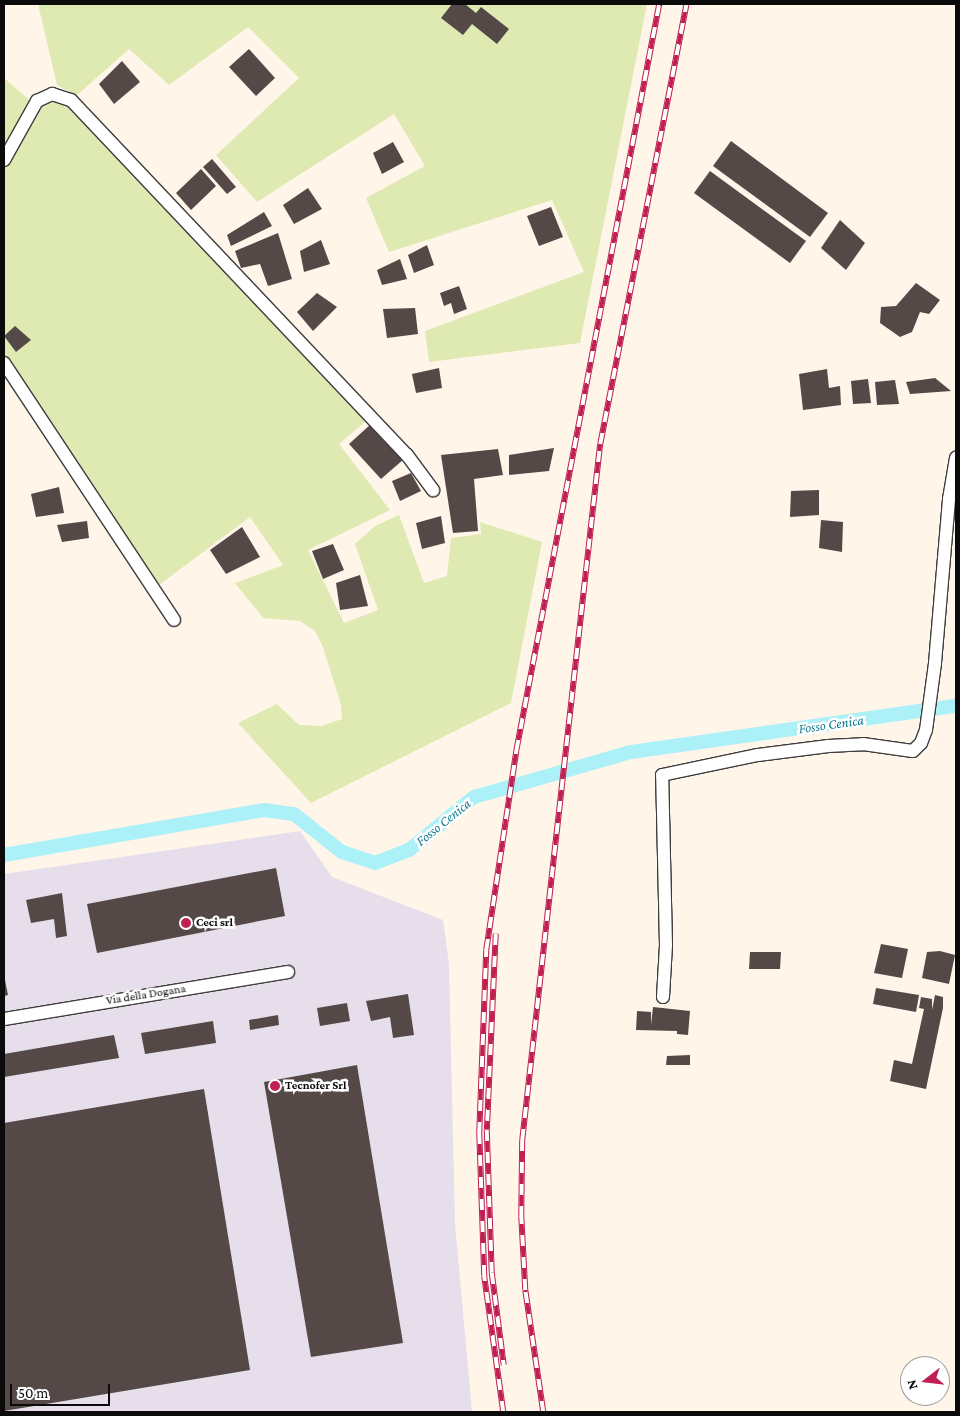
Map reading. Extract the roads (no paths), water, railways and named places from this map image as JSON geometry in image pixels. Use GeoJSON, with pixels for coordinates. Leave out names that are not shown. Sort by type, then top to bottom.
{"type":"FeatureCollection","features":[{"type":"Feature","properties":{"kind":"street"},"geometry":{"type":"LineString","coordinates":[[4,160],[37,101],[52,94],[71,100],[408,455],[433,490]]}},
{"type":"Feature","properties":{"kind":"street"},"geometry":{"type":"LineString","coordinates":[[4,362],[174,620]]}},
{"type":"Feature","properties":{"kind":"street"},"geometry":{"type":"LineString","coordinates":[[663,997],[666,945],[662,775],[758,755],[843,745],[884,745],[913,751],[922,743],[926,730],[932,684],[949,499],[956,458]]}},
{"type":"Feature","properties":{"kind":"street","name":"Via della Dogana"},"geometry":{"type":"LineString","coordinates":[[4,1019],[288,972]]}},
{"type":"Feature","properties":{"kind":"waterway","name":"Fosso Cenica"},"geometry":{"type":"LineString","coordinates":[[4,855],[264,810],[294,814],[342,852],[375,863],[409,850],[474,797],[631,752],[956,706]]}},
{"type":"Feature","properties":{"kind":"railway"},"geometry":{"type":"LineString","coordinates":[[503,1412],[484,1276],[479,1133],[486,950],[516,751],[659,4]]}},
{"type":"Feature","properties":{"kind":"railway"},"geometry":{"type":"LineString","coordinates":[[543,1412],[525,1290],[521,1217],[522,1140],[600,444],[686,4]]}},
{"type":"Feature","properties":{"kind":"railway"},"geometry":{"type":"LineString","coordinates":[[496,934],[487,1130],[492,1273],[504,1365]]}},
{"type":"Feature","properties":{"kind":"place","name":"Ceci srl"},"geometry":{"type":"Point","coordinates":[186,923]}},
{"type":"Feature","properties":{"kind":"place","name":"Tecnofer Srl"},"geometry":{"type":"Point","coordinates":[275,1086]}}]}
